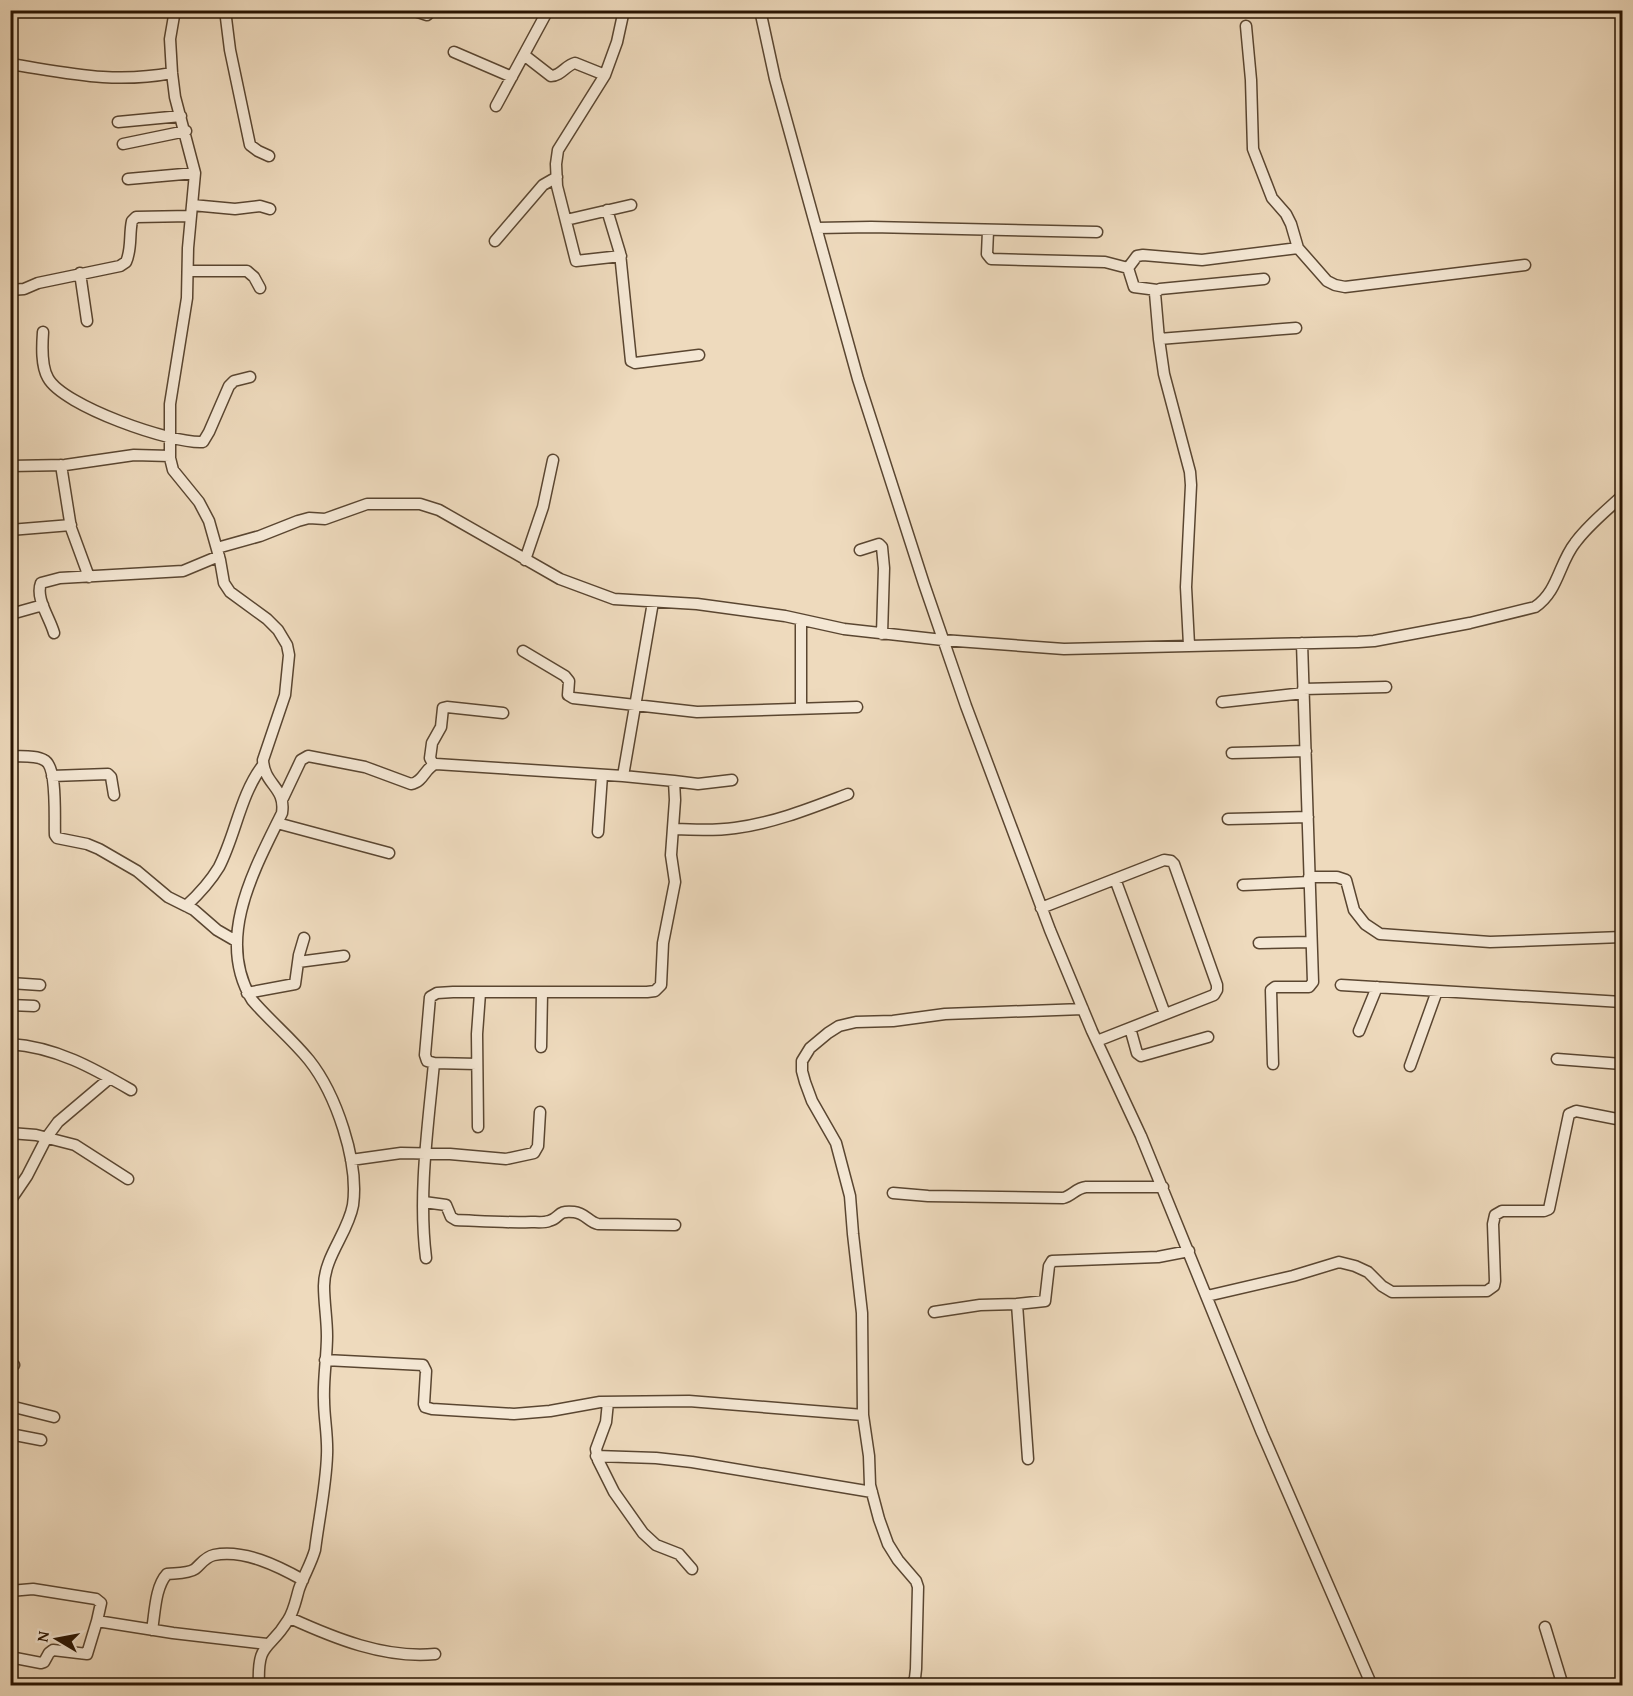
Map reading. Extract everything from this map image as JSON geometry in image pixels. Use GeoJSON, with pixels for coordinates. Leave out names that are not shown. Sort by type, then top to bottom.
{"type":"FeatureCollection","features":[{"type":"Feature","properties":{"kind":"street"},"geometry":{"type":"LineString","coordinates":[[175,10],[170,39],[172,73],[175,97],[186,131],[195,173],[187,298],[170,404],[170,456],[173,470],[199,502],[204,512],[218,552],[224,583],[230,592],[278,630],[287,645],[288,674],[285,695],[268,741],[263,765],[249,786],[219,866],[209,882],[186,906]]}},
{"type":"Feature","properties":{"kind":"street"},"geometry":{"type":"LineString","coordinates":[[225,10],[230,50],[250,145],[269,156]]}},
{"type":"Feature","properties":{"kind":"street"},"geometry":{"type":"LineString","coordinates":[[412,10],[427,15],[433,10]]}},
{"type":"Feature","properties":{"kind":"street"},"geometry":{"type":"LineString","coordinates":[[496,106],[548,10]]}},
{"type":"Feature","properties":{"kind":"street"},"geometry":{"type":"LineString","coordinates":[[621,256],[576,261],[559,198],[557,177],[558,150],[605,75],[617,42],[624,10]]}},
{"type":"Feature","properties":{"kind":"street"},"geometry":{"type":"LineString","coordinates":[[759,10],[775,79],[858,378],[943,640],[1041,908],[1189,1251],[1262,1433],[1372,1686]]}},
{"type":"Feature","properties":{"kind":"street"},"geometry":{"type":"LineString","coordinates":[[1246,26],[1251,80],[1253,149],[1272,198],[1291,224],[1298,248],[1327,281],[1345,287],[1525,265]]}},
{"type":"Feature","properties":{"kind":"street"},"geometry":{"type":"LineString","coordinates":[[454,52],[512,77]]}},
{"type":"Feature","properties":{"kind":"street"},"geometry":{"type":"LineString","coordinates":[[524,55],[551,76],[556,76],[570,64],[575,63],[605,75]]}},
{"type":"Feature","properties":{"kind":"street"},"geometry":{"type":"LineString","coordinates":[[10,64],[103,78],[149,77],[172,73]]}},
{"type":"Feature","properties":{"kind":"street"},"geometry":{"type":"LineString","coordinates":[[118,122],[181,117]]}},
{"type":"Feature","properties":{"kind":"street"},"geometry":{"type":"LineString","coordinates":[[123,144],[186,131]]}},
{"type":"Feature","properties":{"kind":"street"},"geometry":{"type":"LineString","coordinates":[[128,179],[195,173]]}},
{"type":"Feature","properties":{"kind":"street"},"geometry":{"type":"LineString","coordinates":[[495,241],[543,185],[557,177]]}},
{"type":"Feature","properties":{"kind":"street"},"geometry":{"type":"LineString","coordinates":[[192,205],[235,209],[253,206],[270,209]]}},
{"type":"Feature","properties":{"kind":"street"},"geometry":{"type":"LineString","coordinates":[[566,220],[631,205]]}},
{"type":"Feature","properties":{"kind":"street"},"geometry":{"type":"LineString","coordinates":[[607,210],[621,256],[630,361],[635,363],[699,355]]}},
{"type":"Feature","properties":{"kind":"street"},"geometry":{"type":"LineString","coordinates":[[10,290],[24,289],[38,283],[120,266],[126,262],[130,250],[131,225],[136,218],[191,216]]}},
{"type":"Feature","properties":{"kind":"street"},"geometry":{"type":"LineString","coordinates":[[817,228],[1097,232]]}},
{"type":"Feature","properties":{"kind":"street"},"geometry":{"type":"LineString","coordinates":[[988,231],[987,254],[991,259],[1105,262],[1128,268]]}},
{"type":"Feature","properties":{"kind":"street"},"geometry":{"type":"LineString","coordinates":[[1128,268],[1137,256],[1143,255],[1202,260],[1298,248]]}},
{"type":"Feature","properties":{"kind":"street"},"geometry":{"type":"LineString","coordinates":[[1128,268],[1134,287],[1157,290],[1264,279]]}},
{"type":"Feature","properties":{"kind":"street"},"geometry":{"type":"LineString","coordinates":[[188,271],[247,271],[254,277],[260,288]]}},
{"type":"Feature","properties":{"kind":"street"},"geometry":{"type":"LineString","coordinates":[[80,273],[87,321]]}},
{"type":"Feature","properties":{"kind":"street"},"geometry":{"type":"LineString","coordinates":[[1157,290],[1155,297],[1164,374],[1191,479],[1186,587],[1189,645]]}},
{"type":"Feature","properties":{"kind":"street"},"geometry":{"type":"LineString","coordinates":[[1159,339],[1296,328]]}},
{"type":"Feature","properties":{"kind":"street"},"geometry":{"type":"LineString","coordinates":[[43,332],[45,370],[52,383],[70,397],[95,410],[133,426],[170,437],[203,442],[229,386],[234,381],[250,377]]}},
{"type":"Feature","properties":{"kind":"street"},"geometry":{"type":"LineString","coordinates":[[10,466],[61,465],[134,455],[170,456]]}},
{"type":"Feature","properties":{"kind":"street"},"geometry":{"type":"LineString","coordinates":[[525,560],[543,507],[553,460]]}},
{"type":"Feature","properties":{"kind":"street"},"geometry":{"type":"LineString","coordinates":[[61,465],[70,525],[90,577]]}},
{"type":"Feature","properties":{"kind":"street"},"geometry":{"type":"LineString","coordinates":[[54,633],[43,605],[39,588],[41,583],[60,578],[183,571],[218,552],[298,521],[321,519],[367,504],[420,504],[439,510],[560,579],[586,591],[614,599],[697,604],[786,616],[844,629],[882,634],[1064,649],[1374,641],[1470,623],[1535,607],[1543,602],[1553,588],[1574,544],[1586,529],[1623,496]]}},
{"type":"Feature","properties":{"kind":"street"},"geometry":{"type":"LineString","coordinates":[[10,530],[70,525]]}},
{"type":"Feature","properties":{"kind":"street"},"geometry":{"type":"LineString","coordinates":[[860,550],[879,544],[882,547],[884,568],[882,634]]}},
{"type":"Feature","properties":{"kind":"street"},"geometry":{"type":"LineString","coordinates":[[623,776],[653,602]]}},
{"type":"Feature","properties":{"kind":"street"},"geometry":{"type":"LineString","coordinates":[[11,614],[43,605]]}},
{"type":"Feature","properties":{"kind":"street"},"geometry":{"type":"LineString","coordinates":[[801,620],[801,709]]}},
{"type":"Feature","properties":{"kind":"street"},"geometry":{"type":"LineString","coordinates":[[1273,1064],[1271,990],[1275,987],[1313,985],[1302,643]]}},
{"type":"Feature","properties":{"kind":"street"},"geometry":{"type":"LineString","coordinates":[[523,651],[565,676],[569,681],[570,697],[697,712],[857,707]]}},
{"type":"Feature","properties":{"kind":"street"},"geometry":{"type":"LineString","coordinates":[[1222,702],[1304,691],[1386,687]]}},
{"type":"Feature","properties":{"kind":"street"},"geometry":{"type":"LineString","coordinates":[[433,764],[430,758],[432,743],[441,727],[443,708],[503,713]]}},
{"type":"Feature","properties":{"kind":"street"},"geometry":{"type":"LineString","coordinates":[[1232,753],[1306,751]]}},
{"type":"Feature","properties":{"kind":"street"},"geometry":{"type":"LineString","coordinates":[[10,756],[43,759],[50,765],[57,838],[93,845],[137,871],[168,897],[186,906],[236,941]]}},
{"type":"Feature","properties":{"kind":"street"},"geometry":{"type":"LineString","coordinates":[[259,1686],[260,1656],[267,1644],[290,1618],[315,1550],[327,1453],[323,1397],[327,1315],[323,1284],[353,1206],[354,1185],[351,1160],[334,1103],[323,1082],[309,1060],[247,993],[238,963],[236,941],[239,916],[243,898],[282,813],[283,798],[304,757],[313,756],[365,767],[411,784],[420,780],[433,764]]}},
{"type":"Feature","properties":{"kind":"street"},"geometry":{"type":"LineString","coordinates":[[433,764],[623,776],[699,784],[732,780]]}},
{"type":"Feature","properties":{"kind":"street"},"geometry":{"type":"LineString","coordinates":[[263,765],[283,798]]}},
{"type":"Feature","properties":{"kind":"street"},"geometry":{"type":"LineString","coordinates":[[52,776],[108,774],[111,777],[114,795]]}},
{"type":"Feature","properties":{"kind":"street"},"geometry":{"type":"LineString","coordinates":[[598,832],[602,775]]}},
{"type":"Feature","properties":{"kind":"street"},"geometry":{"type":"LineString","coordinates":[[477,1064],[427,1061],[425,1055],[430,997],[433,994],[445,992],[647,992],[658,988],[662,980],[666,926],[675,882],[671,855],[674,829],[674,781]]}},
{"type":"Feature","properties":{"kind":"street"},"geometry":{"type":"LineString","coordinates":[[674,829],[734,829],[759,824],[848,794]]}},
{"type":"Feature","properties":{"kind":"street"},"geometry":{"type":"LineString","coordinates":[[1228,819],[1308,817]]}},
{"type":"Feature","properties":{"kind":"street"},"geometry":{"type":"LineString","coordinates":[[277,823],[389,853]]}},
{"type":"Feature","properties":{"kind":"street"},"geometry":{"type":"LineString","coordinates":[[1041,908],[1164,861],[1172,861],[1174,864],[1217,990],[1214,995],[1097,1041]]}},
{"type":"Feature","properties":{"kind":"street"},"geometry":{"type":"LineString","coordinates":[[1243,885],[1337,877],[1346,880],[1354,910],[1365,924],[1380,934],[1490,942],[1623,937]]}},
{"type":"Feature","properties":{"kind":"street"},"geometry":{"type":"LineString","coordinates":[[1115,879],[1165,1014]]}},
{"type":"Feature","properties":{"kind":"street"},"geometry":{"type":"LineString","coordinates":[[247,993],[296,984],[304,938]]}},
{"type":"Feature","properties":{"kind":"street"},"geometry":{"type":"LineString","coordinates":[[1259,943],[1311,942]]}},
{"type":"Feature","properties":{"kind":"street"},"geometry":{"type":"LineString","coordinates":[[298,962],[344,956]]}},
{"type":"Feature","properties":{"kind":"street"},"geometry":{"type":"LineString","coordinates":[[10,983],[40,985]]}},
{"type":"Feature","properties":{"kind":"street"},"geometry":{"type":"LineString","coordinates":[[1341,985],[1623,1002]]}},
{"type":"Feature","properties":{"kind":"street"},"geometry":{"type":"LineString","coordinates":[[1359,1031],[1377,987]]}},
{"type":"Feature","properties":{"kind":"street"},"geometry":{"type":"LineString","coordinates":[[1410,1066],[1437,991]]}},
{"type":"Feature","properties":{"kind":"street"},"geometry":{"type":"LineString","coordinates":[[478,1126],[477,1064],[480,993]]}},
{"type":"Feature","properties":{"kind":"street"},"geometry":{"type":"LineString","coordinates":[[541,1047],[542,993]]}},
{"type":"Feature","properties":{"kind":"street"},"geometry":{"type":"LineString","coordinates":[[10,1005],[34,1006]]}},
{"type":"Feature","properties":{"kind":"street"},"geometry":{"type":"LineString","coordinates":[[911,1686],[916,1669],[918,1587],[888,1544],[872,1492],[863,1415],[862,1313],[850,1196],[836,1143],[812,1101],[802,1071],[802,1061],[810,1048],[828,1033],[839,1026],[856,1022],[893,1021],[945,1014],[1083,1009]]}},
{"type":"Feature","properties":{"kind":"street"},"geometry":{"type":"LineString","coordinates":[[1130,1028],[1137,1053],[1141,1056],[1208,1037]]}},
{"type":"Feature","properties":{"kind":"street"},"geometry":{"type":"LineString","coordinates":[[10,1044],[56,1052],[84,1063],[132,1090]]}},
{"type":"Feature","properties":{"kind":"street"},"geometry":{"type":"LineString","coordinates":[[1557,1059],[1623,1064]]}},
{"type":"Feature","properties":{"kind":"street"},"geometry":{"type":"LineString","coordinates":[[426,1258],[423,1237],[426,1153],[434,1063]]}},
{"type":"Feature","properties":{"kind":"street"},"geometry":{"type":"LineString","coordinates":[[10,1201],[58,1122],[110,1078]]}},
{"type":"Feature","properties":{"kind":"street"},"geometry":{"type":"LineString","coordinates":[[351,1160],[401,1153],[506,1159],[534,1153],[537,1149],[540,1112]]}},
{"type":"Feature","properties":{"kind":"street"},"geometry":{"type":"LineString","coordinates":[[1207,1296],[1293,1276],[1339,1262],[1368,1272],[1392,1292],[1487,1291],[1492,1288],[1495,1281],[1493,1224],[1495,1215],[1502,1211],[1549,1209],[1569,1114],[1576,1112],[1623,1120]]}},
{"type":"Feature","properties":{"kind":"street"},"geometry":{"type":"LineString","coordinates":[[12,1135],[47,1137],[79,1147],[128,1179]]}},
{"type":"Feature","properties":{"kind":"street"},"geometry":{"type":"LineString","coordinates":[[893,1193],[928,1196],[1063,1198],[1071,1196],[1077,1189],[1086,1186],[1162,1187]]}},
{"type":"Feature","properties":{"kind":"street"},"geometry":{"type":"LineString","coordinates":[[424,1202],[446,1205],[451,1217],[456,1220],[507,1223],[546,1222],[560,1212],[567,1211],[584,1215],[598,1224],[675,1226]]}},
{"type":"Feature","properties":{"kind":"street"},"geometry":{"type":"LineString","coordinates":[[934,1312],[980,1305],[1045,1301],[1049,1266],[1052,1261],[1158,1257],[1189,1251]]}},
{"type":"Feature","properties":{"kind":"street"},"geometry":{"type":"LineString","coordinates":[[1017,1304],[1028,1459]]}},
{"type":"Feature","properties":{"kind":"street"},"geometry":{"type":"LineString","coordinates":[[325,1360],[423,1365],[426,1371],[424,1404],[432,1409],[514,1414],[604,1402],[716,1403],[863,1415]]}},
{"type":"Feature","properties":{"kind":"street"},"geometry":{"type":"LineString","coordinates":[[604,1402],[606,1422],[596,1455],[614,1492],[643,1533],[656,1545],[679,1554],[692,1569]]}},
{"type":"Feature","properties":{"kind":"street"},"geometry":{"type":"LineString","coordinates":[[10,1406],[54,1418]]}},
{"type":"Feature","properties":{"kind":"street"},"geometry":{"type":"LineString","coordinates":[[10,1434],[41,1440]]}},
{"type":"Feature","properties":{"kind":"street"},"geometry":{"type":"LineString","coordinates":[[596,1455],[692,1462],[872,1492]]}},
{"type":"Feature","properties":{"kind":"street"},"geometry":{"type":"LineString","coordinates":[[10,1497],[10,1511]]}},
{"type":"Feature","properties":{"kind":"street"},"geometry":{"type":"LineString","coordinates":[[152,1630],[160,1587],[165,1576],[192,1571],[215,1555],[262,1560],[303,1580]]}},
{"type":"Feature","properties":{"kind":"street"},"geometry":{"type":"LineString","coordinates":[[10,1591],[33,1589],[96,1599],[101,1603],[87,1654],[53,1650],[41,1663],[10,1657]]}},
{"type":"Feature","properties":{"kind":"street"},"geometry":{"type":"LineString","coordinates":[[290,1618],[321,1633],[370,1648],[417,1656],[435,1654]]}},
{"type":"Feature","properties":{"kind":"street"},"geometry":{"type":"LineString","coordinates":[[97,1621],[267,1644]]}},
{"type":"Feature","properties":{"kind":"street"},"geometry":{"type":"LineString","coordinates":[[1545,1627],[1563,1686]]}}]}
